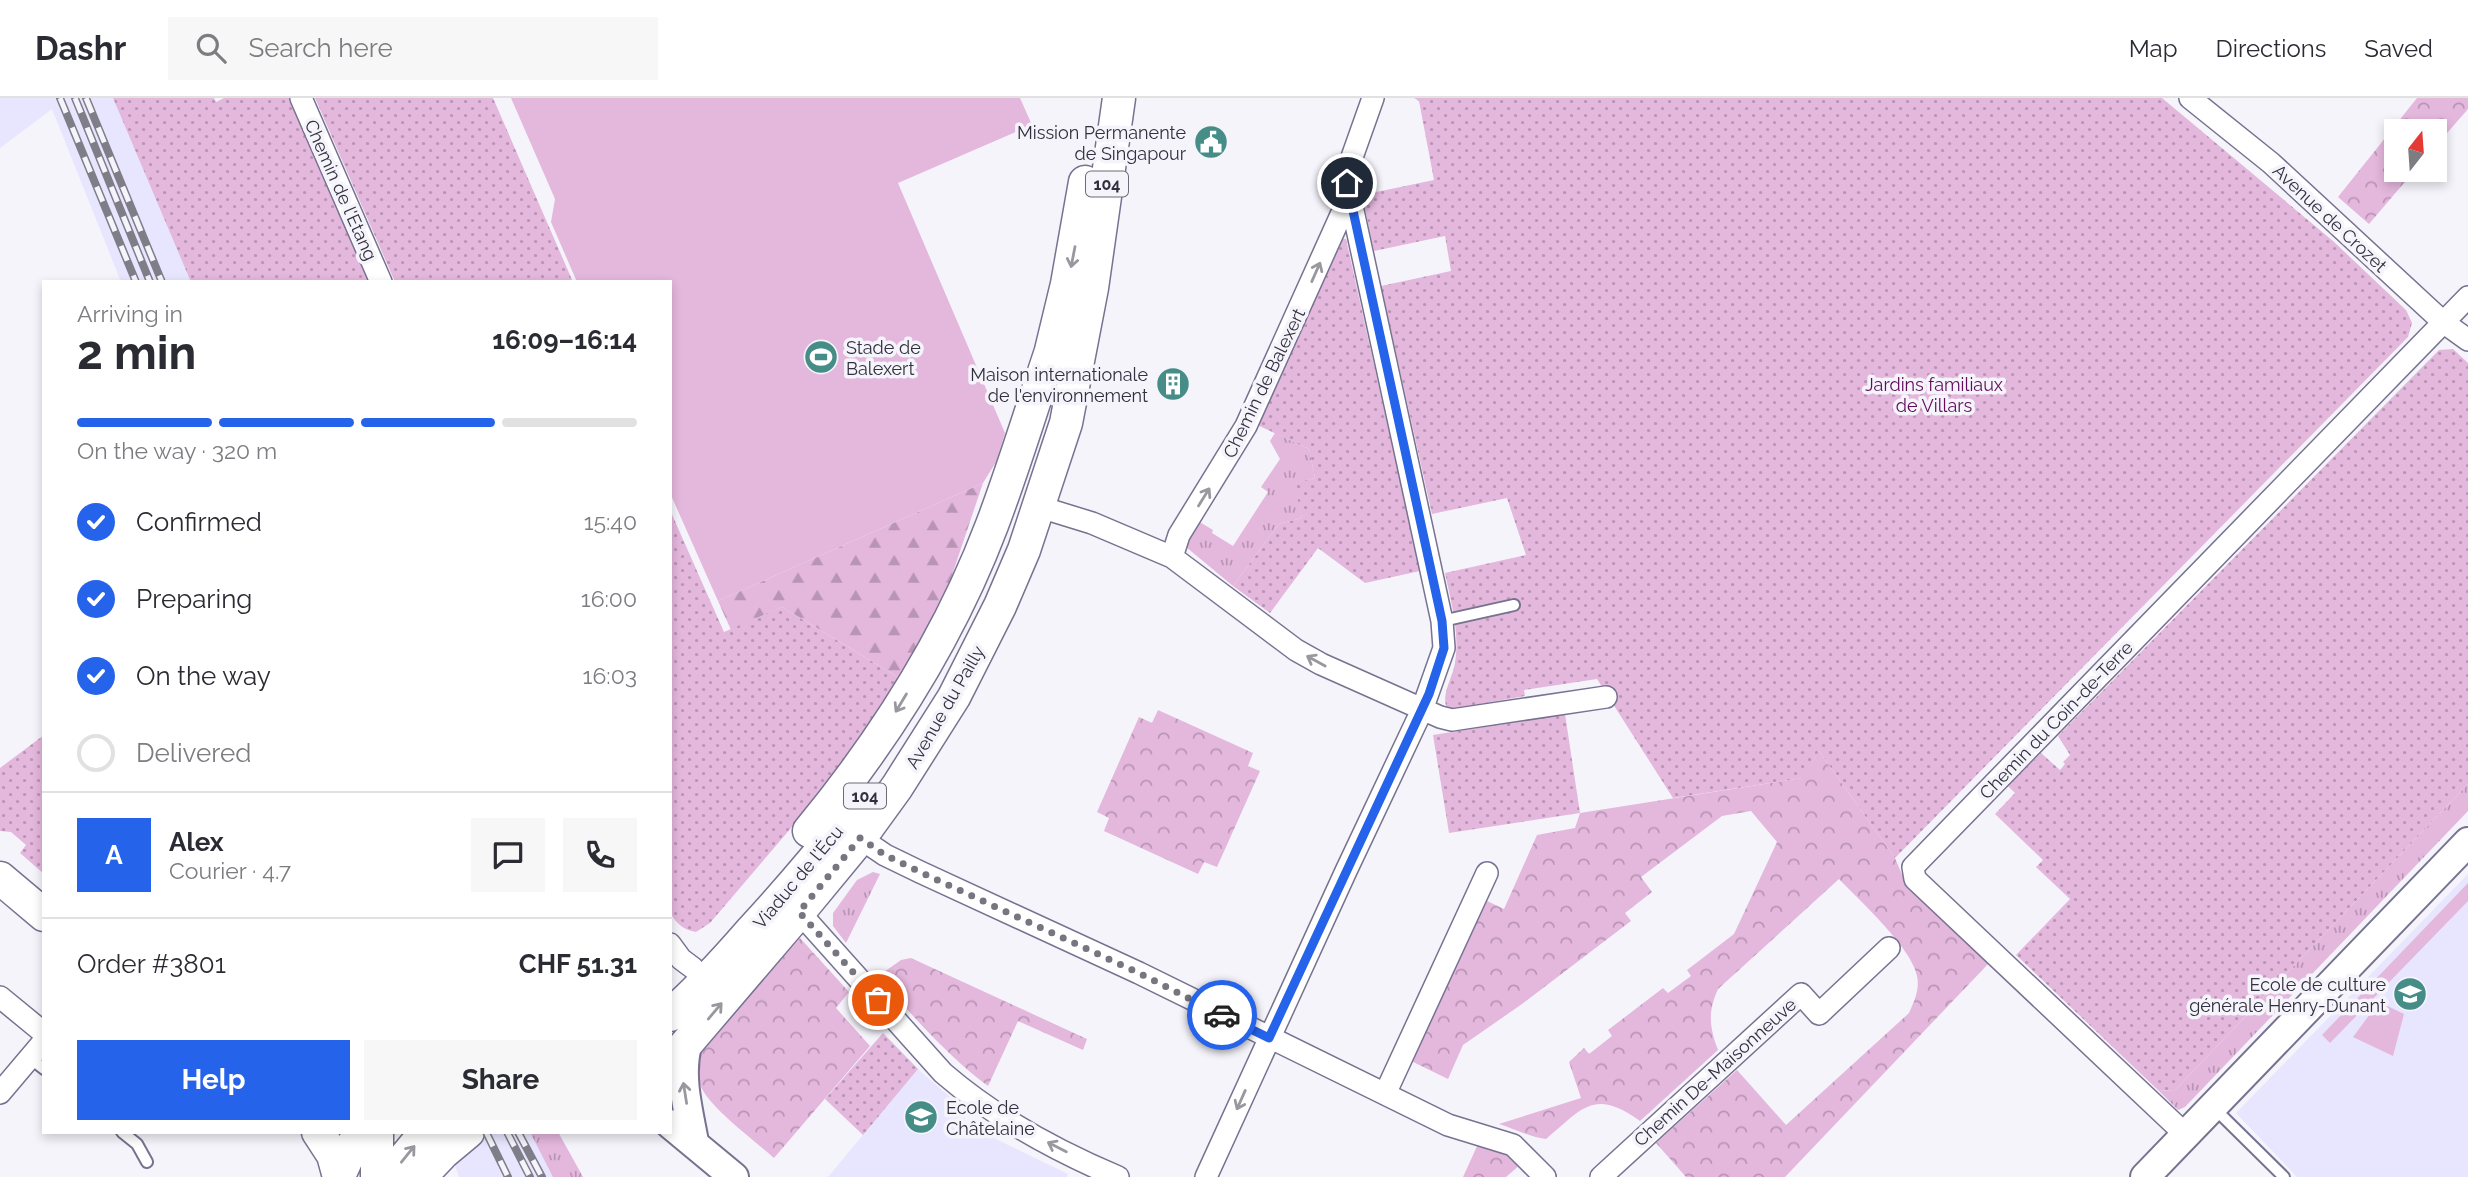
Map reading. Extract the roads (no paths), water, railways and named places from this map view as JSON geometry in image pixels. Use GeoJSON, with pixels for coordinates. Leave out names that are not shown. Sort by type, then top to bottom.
{"type":"FeatureCollection","features":[{"type":"Feature","properties":{"kind":"main road","name":"104"},"geometry":{"type":"LineString","coordinates":[[1006,539],[1074,251],[1097,98]]}},
{"type":"Feature","properties":{"kind":"main road","name":"Avenue du Pailly"},"geometry":{"type":"LineString","coordinates":[[679,1054],[860,838],[936,727],[974,661],[1019,561],[1040,506],[1066,423],[1092,288],[1119,98]]}},
{"type":"Feature","properties":{"kind":"main road","name":"Avenue du Pailly"},"geometry":{"type":"LineString","coordinates":[[1006,539],[1045,444],[1084,326]]}},
{"type":"Feature","properties":{"kind":"main road","name":"104"},"geometry":{"type":"LineString","coordinates":[[672,993],[786,859],[867,757],[932,653],[991,526],[1052,348]]}},
{"type":"Feature","properties":{"kind":"main road","name":"Viaduc de l'Écu"},"geometry":{"type":"LineString","coordinates":[[672,1013],[707,981],[793,884],[878,778],[918,717],[951,658],[1006,539]]}},
{"type":"Feature","properties":{"kind":"main road"},"geometry":{"type":"LineString","coordinates":[[0,878],[42,913]]}},
{"type":"Feature","properties":{"kind":"main road"},"geometry":{"type":"LineString","coordinates":[[319,1134],[333,1155],[339,1176]]}},
{"type":"Feature","properties":{"kind":"main road"},"geometry":{"type":"LineString","coordinates":[[339,1176],[358,1134]]}},
{"type":"Feature","properties":{"kind":"main road"},"geometry":{"type":"LineString","coordinates":[[377,1134],[377,1177]]}},
{"type":"Feature","properties":{"kind":"main road"},"geometry":{"type":"LineString","coordinates":[[392,1177],[424,1134]]}},
{"type":"Feature","properties":{"kind":"main road"},"geometry":{"type":"LineString","coordinates":[[420,1177],[466,1134]]}},
{"type":"Feature","properties":{"kind":"street","name":"Chemin de l'Etang"},"geometry":{"type":"LineString","coordinates":[[301,98],[380,280]]}},
{"type":"Feature","properties":{"kind":"street"},"geometry":{"type":"LineString","coordinates":[[1206,1177],[1422,710],[1444,648],[1442,621],[1347,183],[1373,98]]}},
{"type":"Feature","properties":{"kind":"street","name":"Avenue de Crozet"},"geometry":{"type":"LineString","coordinates":[[2190,98],[2271,163],[2443,322],[2468,340]]}},
{"type":"Feature","properties":{"kind":"street","name":"Chemin de Balexert"},"geometry":{"type":"LineString","coordinates":[[1172,557],[1179,535],[1241,436],[1341,215],[1352,209]]}},
{"type":"Feature","properties":{"kind":"street","name":"Chemin du Coin-de-Terre"},"geometry":{"type":"LineString","coordinates":[[2186,1135],[1915,878],[1913,867],[2468,297]]}},
{"type":"Feature","properties":{"kind":"street"},"geometry":{"type":"LineString","coordinates":[[1040,506],[1092,523],[1172,557],[1296,650],[1422,710],[1452,720],[1606,697]]}},
{"type":"Feature","properties":{"kind":"street"},"geometry":{"type":"LineString","coordinates":[[860,838],[885,855],[1139,973],[1448,1125],[1513,1145],[1545,1177]]}},
{"type":"Feature","properties":{"kind":"street"},"geometry":{"type":"LineString","coordinates":[[2145,1177],[2468,842]]}},
{"type":"Feature","properties":{"kind":"street"},"geometry":{"type":"LineString","coordinates":[[1385,1094],[1487,873]]}},
{"type":"Feature","properties":{"kind":"street"},"geometry":{"type":"LineString","coordinates":[[799,912],[943,1073],[969,1095],[1038,1137],[1118,1177]]}},
{"type":"Feature","properties":{"kind":"street"},"geometry":{"type":"LineString","coordinates":[[672,947],[681,959],[693,968]]}},
{"type":"Feature","properties":{"kind":"street","name":"Chemin De-Maisonneuve"},"geometry":{"type":"LineString","coordinates":[[1601,1177],[1801,994],[1819,1014],[1889,948]]}},
{"type":"Feature","properties":{"kind":"street"},"geometry":{"type":"LineString","coordinates":[[0,998],[39,1051],[0,1093]]}},
{"type":"Feature","properties":{"kind":"street"},"geometry":{"type":"LineString","coordinates":[[679,1054],[683,1064],[683,1084],[694,1142]]}},
{"type":"Feature","properties":{"kind":"street"},"geometry":{"type":"LineString","coordinates":[[672,1126],[734,1177]]}},
{"type":"Feature","properties":{"kind":"lane"},"geometry":{"type":"LineString","coordinates":[[1442,621],[1514,605]]}},
{"type":"Feature","properties":{"kind":"lane"},"geometry":{"type":"LineString","coordinates":[[2213,1107],[2284,1177]]}},
{"type":"Feature","properties":{"kind":"lane"},"geometry":{"type":"LineString","coordinates":[[124,1134],[136,1144],[148,1162]]}},
{"type":"Feature","properties":{"kind":"railway"},"geometry":{"type":"LineString","coordinates":[[60,98],[135,280]]}},
{"type":"Feature","properties":{"kind":"railway"},"geometry":{"type":"LineString","coordinates":[[75,98],[149,280]]}},
{"type":"Feature","properties":{"kind":"railway"},"geometry":{"type":"LineString","coordinates":[[86,98],[161,280]]}},
{"type":"Feature","properties":{"kind":"railway"},"geometry":{"type":"LineString","coordinates":[[487,1134],[508,1177]]}},
{"type":"Feature","properties":{"kind":"railway"},"geometry":{"type":"LineString","coordinates":[[508,1134],[530,1177]]}},
{"type":"Feature","properties":{"kind":"railway"},"geometry":{"type":"LineString","coordinates":[[519,1134],[542,1177]]}},
{"type":"Feature","properties":{"kind":"place","name":"Mission Permanente de Singapour"},"geometry":{"type":"Point","coordinates":[1211,142]}},
{"type":"Feature","properties":{"kind":"place","name":"Stade de Balexert"},"geometry":{"type":"Point","coordinates":[821,357]}},
{"type":"Feature","properties":{"kind":"place","name":"Maison internationale de l'environnement"},"geometry":{"type":"Point","coordinates":[1173,384]}},
{"type":"Feature","properties":{"kind":"place","name":"Ecole de culture générale Henry-Dunant"},"geometry":{"type":"Point","coordinates":[2410,994]}},
{"type":"Feature","properties":{"kind":"place","name":"Ecole de Châtelaine"},"geometry":{"type":"Point","coordinates":[921,1117]}},
{"type":"Feature","properties":{"kind":"park label","name":"Jardins familiaux de Villars"},"geometry":{"type":"Point","coordinates":[1934,394]}}]}
